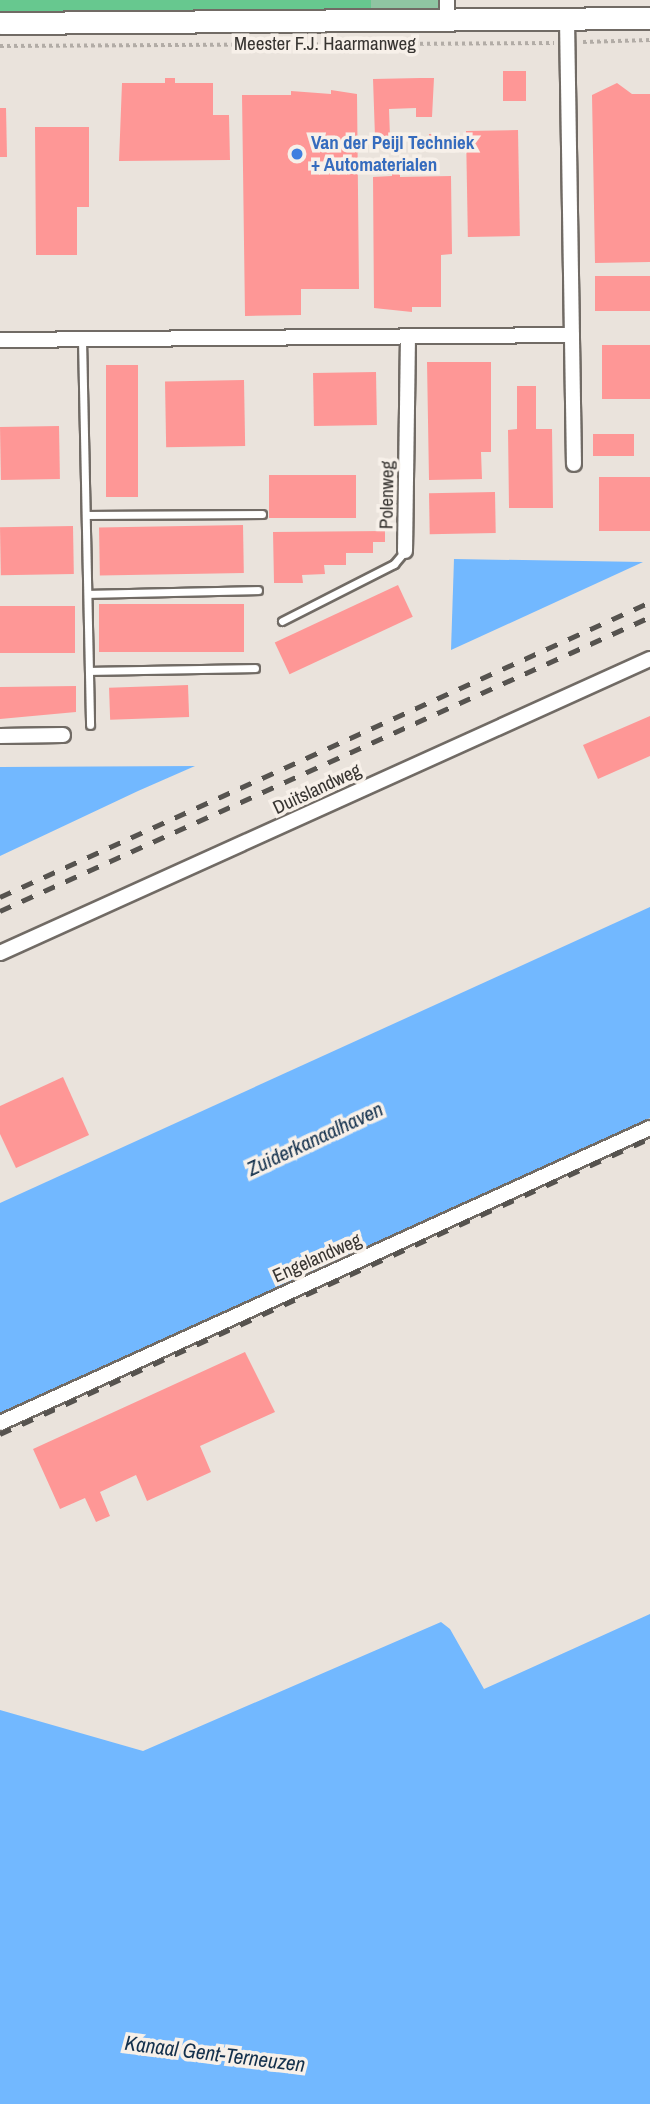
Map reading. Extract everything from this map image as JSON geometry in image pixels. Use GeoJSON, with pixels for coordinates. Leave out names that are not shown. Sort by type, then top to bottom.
{"type":"FeatureCollection","features":[{"type":"Feature","properties":{"kind":"main road","name":"Meester F.J. Haarmanweg"},"geometry":{"type":"LineString","coordinates":[[0,23],[447,9],[567,20],[650,18]]}},
{"type":"Feature","properties":{"kind":"street"},"geometry":{"type":"LineString","coordinates":[[567,20],[574,464]]}},
{"type":"Feature","properties":{"kind":"street"},"geometry":{"type":"LineString","coordinates":[[0,340],[572,335]]}},
{"type":"Feature","properties":{"kind":"street","name":"Polenweg"},"geometry":{"type":"LineString","coordinates":[[405,551],[408,338]]}},
{"type":"Feature","properties":{"kind":"street","name":"Duitslandweg"},"geometry":{"type":"LineString","coordinates":[[0,953],[650,659]]}},
{"type":"Feature","properties":{"kind":"street"},"geometry":{"type":"LineString","coordinates":[[0,736],[63,735]]}},
{"type":"Feature","properties":{"kind":"street","name":"Engelandweg"},"geometry":{"type":"LineString","coordinates":[[0,1423],[650,1128]]}},
{"type":"Feature","properties":{"kind":"lane"},"geometry":{"type":"LineString","coordinates":[[82,340],[90,725]]}},
{"type":"Feature","properties":{"kind":"lane"},"geometry":{"type":"LineString","coordinates":[[86,515],[262,514]]}},
{"type":"Feature","properties":{"kind":"lane","name":"Polenweg"},"geometry":{"type":"LineString","coordinates":[[282,621],[394,564],[405,551]]}},
{"type":"Feature","properties":{"kind":"lane"},"geometry":{"type":"LineString","coordinates":[[88,594],[258,590]]}},
{"type":"Feature","properties":{"kind":"lane"},"geometry":{"type":"LineString","coordinates":[[89,671],[256,668]]}},
{"type":"Feature","properties":{"kind":"path","name":"Meester F.J. Haarmanweg"},"geometry":{"type":"LineString","coordinates":[[0,46],[566,43],[650,40]]}},
{"type":"Feature","properties":{"kind":"green space"},"geometry":{"type":"Polygon","coordinates":[[[0,0],[371,0],[371,9],[0,14],[0,0]]]}},
{"type":"Feature","properties":{"kind":"green space"},"geometry":{"type":"Polygon","coordinates":[[[371,0],[441,0],[441,9],[371,9],[371,0]]]}},
{"type":"Feature","properties":{"kind":"water"},"geometry":{"type":"Polygon","coordinates":[[[454,559],[643,562],[451,650],[454,559]]]}},
{"type":"Feature","properties":{"kind":"water"},"geometry":{"type":"Polygon","coordinates":[[[195,766],[138,791],[0,856],[0,767],[195,766]]]}},
{"type":"Feature","properties":{"kind":"water","name":"Zuiderkanaalhaven"},"geometry":{"type":"Polygon","coordinates":[[[650,907],[650,1118],[0,1416],[0,1203],[650,907]]]}},
{"type":"Feature","properties":{"kind":"water","name":"Kanaal Gent-Terneuzen"},"geometry":{"type":"Polygon","coordinates":[[[650,1614],[650,2104],[0,2104],[0,1710],[143,1751],[441,1622],[450,1629],[484,1689],[650,1614]]]}},
{"type":"Feature","properties":{"kind":"building"},"geometry":{"type":"Polygon","coordinates":[[[503,71],[526,71],[526,101],[503,101],[503,71]]]}},
{"type":"Feature","properties":{"kind":"building"},"geometry":{"type":"Polygon","coordinates":[[[165,78],[175,78],[175,83],[213,83],[213,115],[229,115],[230,160],[119,161],[122,83],[165,83],[165,78]]]}},
{"type":"Feature","properties":{"kind":"building"},"geometry":{"type":"Polygon","coordinates":[[[434,78],[432,117],[416,117],[416,108],[389,109],[390,137],[375,137],[373,79],[434,78]]]}},
{"type":"Feature","properties":{"kind":"building"},"geometry":{"type":"Polygon","coordinates":[[[617,83],[632,94],[650,94],[650,262],[595,263],[592,95],[617,83]]]}},
{"type":"Feature","properties":{"kind":"building"},"geometry":{"type":"Polygon","coordinates":[[[331,90],[357,94],[359,289],[301,289],[301,315],[245,316],[242,95],[291,95],[291,91],[331,94],[331,90]]]}},
{"type":"Feature","properties":{"kind":"building"},"geometry":{"type":"Polygon","coordinates":[[[0,108],[6,108],[7,157],[0,157],[0,108]]]}},
{"type":"Feature","properties":{"kind":"building"},"geometry":{"type":"Polygon","coordinates":[[[35,127],[89,127],[89,207],[77,207],[77,255],[36,255],[35,127]]]}},
{"type":"Feature","properties":{"kind":"building"},"geometry":{"type":"Polygon","coordinates":[[[518,130],[520,236],[468,237],[466,131],[518,130]]]}},
{"type":"Feature","properties":{"kind":"building"},"geometry":{"type":"Polygon","coordinates":[[[429,134],[438,134],[438,148],[429,148],[429,134]]]}},
{"type":"Feature","properties":{"kind":"building"},"geometry":{"type":"Polygon","coordinates":[[[392,171],[400,171],[400,177],[451,176],[452,254],[441,255],[441,307],[412,307],[412,312],[374,308],[373,177],[392,176],[392,171]]]}},
{"type":"Feature","properties":{"kind":"building"},"geometry":{"type":"Polygon","coordinates":[[[595,276],[650,276],[650,311],[595,311],[595,276]]]}},
{"type":"Feature","properties":{"kind":"building"},"geometry":{"type":"Polygon","coordinates":[[[602,345],[650,345],[650,399],[602,399],[602,345]]]}},
{"type":"Feature","properties":{"kind":"building"},"geometry":{"type":"Polygon","coordinates":[[[427,362],[491,362],[491,452],[481,452],[482,479],[429,480],[427,362]]]}},
{"type":"Feature","properties":{"kind":"building"},"geometry":{"type":"Polygon","coordinates":[[[106,365],[138,365],[138,497],[106,497],[106,365]]]}},
{"type":"Feature","properties":{"kind":"building"},"geometry":{"type":"Polygon","coordinates":[[[376,372],[377,425],[314,426],[313,373],[376,372]]]}},
{"type":"Feature","properties":{"kind":"building"},"geometry":{"type":"Polygon","coordinates":[[[244,380],[245,446],[166,447],[165,381],[244,380]]]}},
{"type":"Feature","properties":{"kind":"building"},"geometry":{"type":"Polygon","coordinates":[[[517,386],[536,386],[536,429],[552,429],[553,508],[509,508],[508,430],[517,429],[517,386]]]}},
{"type":"Feature","properties":{"kind":"building"},"geometry":{"type":"Polygon","coordinates":[[[59,426],[60,479],[1,480],[0,427],[59,426]]]}},
{"type":"Feature","properties":{"kind":"building"},"geometry":{"type":"Polygon","coordinates":[[[593,434],[634,434],[634,456],[593,456],[593,434]]]}},
{"type":"Feature","properties":{"kind":"building"},"geometry":{"type":"Polygon","coordinates":[[[269,475],[356,475],[356,518],[269,518],[269,475]]]}},
{"type":"Feature","properties":{"kind":"building"},"geometry":{"type":"Polygon","coordinates":[[[599,477],[650,477],[650,531],[599,531],[599,477]]]}},
{"type":"Feature","properties":{"kind":"building"},"geometry":{"type":"Polygon","coordinates":[[[495,492],[496,533],[430,534],[429,493],[495,492]]]}},
{"type":"Feature","properties":{"kind":"building"},"geometry":{"type":"Polygon","coordinates":[[[243,525],[244,573],[100,576],[99,528],[243,525]]]}},
{"type":"Feature","properties":{"kind":"building"},"geometry":{"type":"Polygon","coordinates":[[[73,526],[74,574],[1,575],[0,527],[73,526]]]}},
{"type":"Feature","properties":{"kind":"building"},"geometry":{"type":"Polygon","coordinates":[[[385,531],[385,542],[373,542],[373,553],[346,553],[346,565],[324,565],[325,574],[302,575],[303,583],[274,583],[273,532],[385,531]]]}},
{"type":"Feature","properties":{"kind":"building"},"geometry":{"type":"Polygon","coordinates":[[[398,585],[413,617],[290,674],[275,642],[398,585]]]}},
{"type":"Feature","properties":{"kind":"building"},"geometry":{"type":"Polygon","coordinates":[[[99,604],[244,604],[244,652],[99,652],[99,604]]]}},
{"type":"Feature","properties":{"kind":"building"},"geometry":{"type":"Polygon","coordinates":[[[0,606],[75,606],[75,653],[0,653],[0,606]]]}},
{"type":"Feature","properties":{"kind":"building"},"geometry":{"type":"Polygon","coordinates":[[[188,685],[189,717],[110,720],[109,688],[188,685]]]}},
{"type":"Feature","properties":{"kind":"building"},"geometry":{"type":"Polygon","coordinates":[[[76,686],[76,712],[0,719],[0,687],[76,686]]]}},
{"type":"Feature","properties":{"kind":"building"},"geometry":{"type":"Polygon","coordinates":[[[650,716],[650,756],[598,779],[583,745],[650,716]]]}},
{"type":"Feature","properties":{"kind":"building"},"geometry":{"type":"Polygon","coordinates":[[[63,1077],[89,1135],[16,1168],[0,1134],[0,1106],[63,1077]]]}},
{"type":"Feature","properties":{"kind":"building"},"geometry":{"type":"Polygon","coordinates":[[[245,1352],[275,1412],[200,1446],[211,1472],[147,1501],[136,1475],[100,1492],[110,1516],[96,1522],[85,1498],[60,1509],[33,1449],[245,1352]]]}},
{"type":"Feature","properties":{"kind":"railway"},"geometry":{"type":"LineString","coordinates":[[0,897],[650,602]]}},
{"type":"Feature","properties":{"kind":"railway"},"geometry":{"type":"LineString","coordinates":[[0,911],[650,617]]}},
{"type":"Feature","properties":{"kind":"railway"},"geometry":{"type":"LineString","coordinates":[[0,1434],[650,1138]]}},
{"type":"Feature","properties":{"kind":"place","name":"Van der Peijl Techniek + Automaterialen"},"geometry":{"type":"Point","coordinates":[297,154]}}]}
